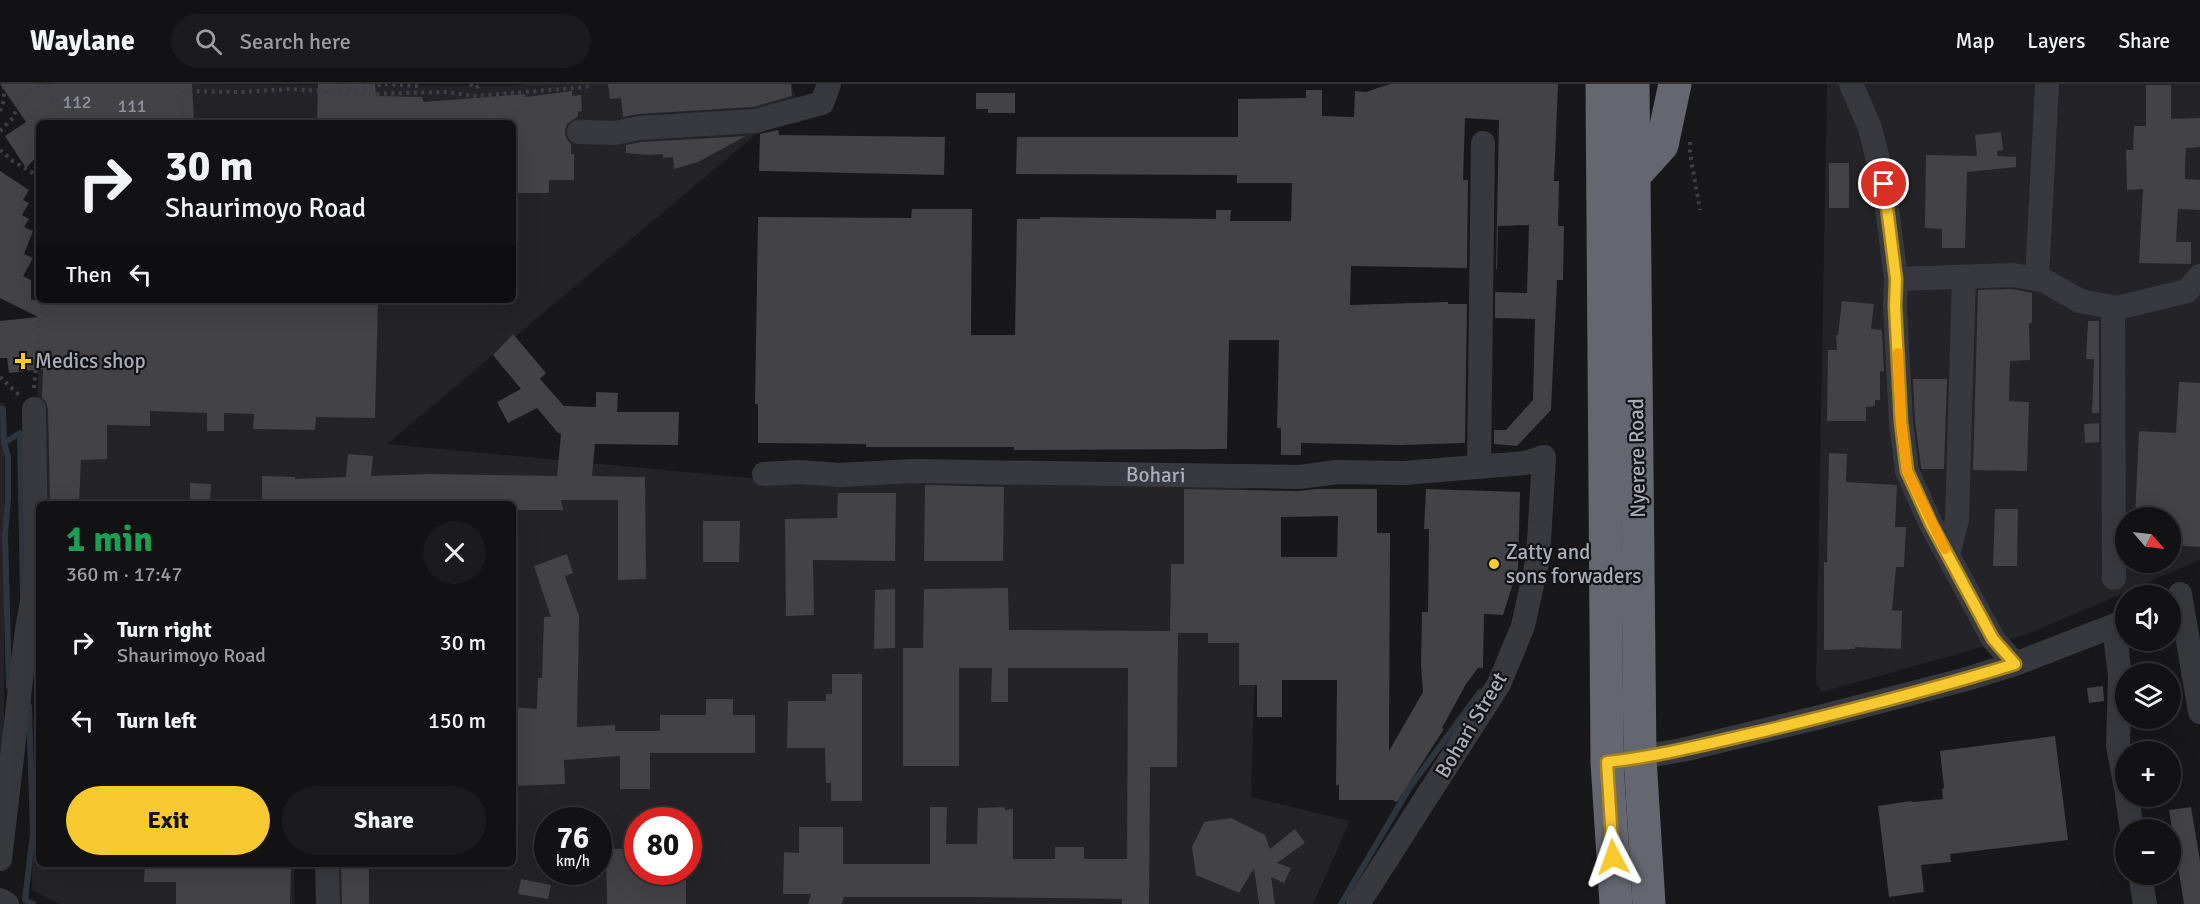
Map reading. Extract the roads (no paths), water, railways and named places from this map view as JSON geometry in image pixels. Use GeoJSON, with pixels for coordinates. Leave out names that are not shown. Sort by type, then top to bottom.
{"type":"FeatureCollection","features":[{"type":"Feature","properties":{"kind":"highway","name":"Nyerere Road"},"geometry":{"type":"LineString","coordinates":[[1602,84],[1607,762],[1616,904]]}},
{"type":"Feature","properties":{"kind":"highway"},"geometry":{"type":"LineString","coordinates":[[1634,176],[1662,145],[1675,84]]}},
{"type":"Feature","properties":{"kind":"highway","name":"Nyerere Road"},"geometry":{"type":"LineString","coordinates":[[1634,97],[1640,758],[1649,904]]}},
{"type":"Feature","properties":{"kind":"street"},"geometry":{"type":"LineString","coordinates":[[579,132],[615,133],[639,128],[755,121],[822,103],[829,84]]}},
{"type":"Feature","properties":{"kind":"street"},"geometry":{"type":"LineString","coordinates":[[1851,84],[1870,128],[1884,184],[1896,279],[1895,306],[1901,422],[1907,471],[1993,639],[2015,664]]}},
{"type":"Feature","properties":{"kind":"street"},"geometry":{"type":"LineString","coordinates":[[2037,279],[2047,84]]}},
{"type":"Feature","properties":{"kind":"street"},"geometry":{"type":"LineString","coordinates":[[1479,467],[1483,143]]}},
{"type":"Feature","properties":{"kind":"street"},"geometry":{"type":"LineString","coordinates":[[1896,279],[2014,275],[2045,281],[2080,301],[2113,308],[2187,291],[2200,276]]}},
{"type":"Feature","properties":{"kind":"street"},"geometry":{"type":"LineString","coordinates":[[1948,555],[1957,520],[1964,277]]}},
{"type":"Feature","properties":{"kind":"street"},"geometry":{"type":"LineString","coordinates":[[2113,308],[2114,578]]}},
{"type":"Feature","properties":{"kind":"street"},"geometry":{"type":"LineString","coordinates":[[0,859],[27,629],[34,590],[36,556],[34,400]]}},
{"type":"Feature","properties":{"kind":"street","name":"Bohari"},"geometry":{"type":"LineString","coordinates":[[764,474],[800,472],[839,475],[913,471],[1299,477],[1337,472],[1404,473],[1479,467],[1525,463],[1544,457]]}},
{"type":"Feature","properties":{"kind":"street","name":"Bohari Street"},"geometry":{"type":"LineString","coordinates":[[1358,904],[1500,684],[1523,626],[1538,558],[1544,457]]}},
{"type":"Feature","properties":{"kind":"street"},"geometry":{"type":"LineString","coordinates":[[2183,592],[2200,712]]}},
{"type":"Feature","properties":{"kind":"street"},"geometry":{"type":"LineString","coordinates":[[1607,762],[1640,758],[1816,718],[1963,680],[2015,664],[2115,626]]}},
{"type":"Feature","properties":{"kind":"street"},"geometry":{"type":"LineString","coordinates":[[2118,741],[2120,651]]}},
{"type":"Feature","properties":{"kind":"street"},"geometry":{"type":"LineString","coordinates":[[327,867],[328,904]]}},
{"type":"Feature","properties":{"kind":"street"},"geometry":{"type":"LineString","coordinates":[[2142,885],[2145,904]]}},
{"type":"Feature","properties":{"kind":"street"},"geometry":{"type":"LineString","coordinates":[[0,900],[7,904]]}},
{"type":"Feature","properties":{"kind":"waterway"},"geometry":{"type":"LineString","coordinates":[[0,409],[3,409],[4,443],[8,456],[5,535],[9,687]]}},
{"type":"Feature","properties":{"kind":"waterway"},"geometry":{"type":"LineString","coordinates":[[4,443],[20,433],[23,597]]}},
{"type":"Feature","properties":{"kind":"waterway"},"geometry":{"type":"LineString","coordinates":[[1341,904],[1410,787],[1480,692]]}},
{"type":"Feature","properties":{"kind":"waterway"},"geometry":{"type":"LineString","coordinates":[[29,706],[33,833],[25,900],[33,904]]}},
{"type":"Feature","properties":{"kind":"place","name":"Medics shop"},"geometry":{"type":"Point","coordinates":[23,361]}},
{"type":"Feature","properties":{"kind":"place","name":"Zatty and sons forwaders"},"geometry":{"type":"Point","coordinates":[1494,564]}}]}
